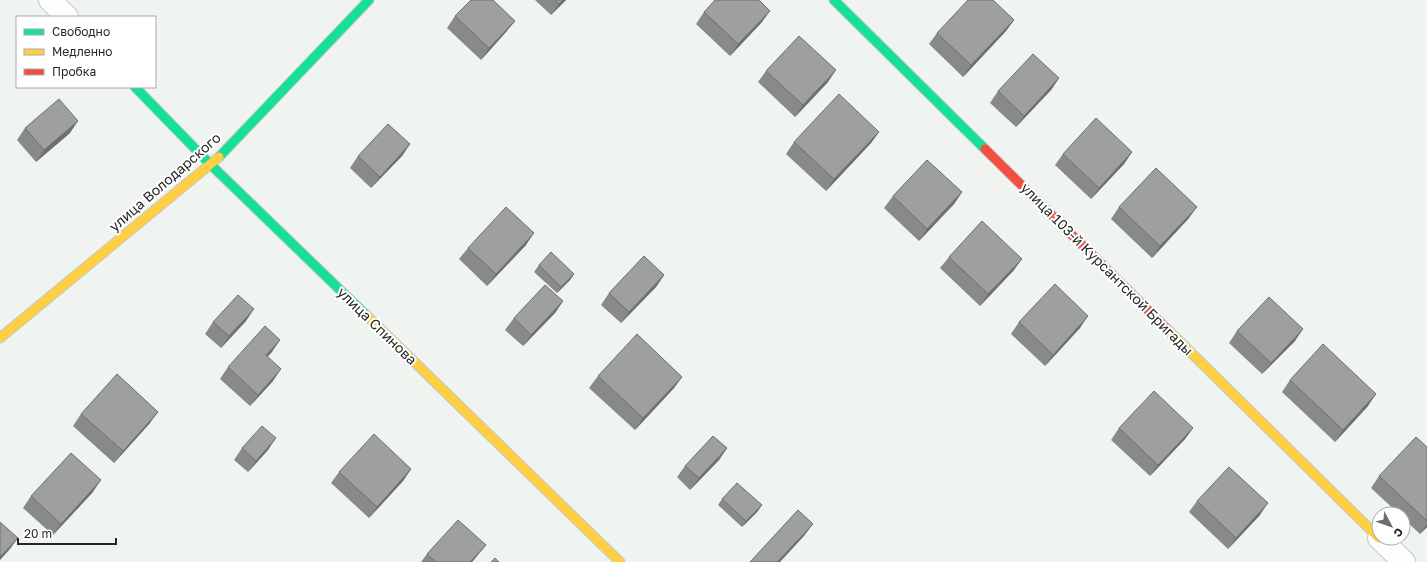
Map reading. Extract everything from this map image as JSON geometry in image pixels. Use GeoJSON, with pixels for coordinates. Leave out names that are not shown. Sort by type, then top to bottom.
{"type":"FeatureCollection","features":[{"type":"Feature","properties":{"kind":"street"},"geometry":{"type":"LineString","coordinates":[[50,0],[66,16]]}},
{"type":"Feature","properties":{"kind":"street","name":"улица Володарского"},"geometry":{"type":"LineString","coordinates":[[0,338],[211,165],[369,0]]}},
{"type":"Feature","properties":{"kind":"street","name":"улица 103-й Курсантской Бригады"},"geometry":{"type":"LineString","coordinates":[[834,0],[1371,530]]}},
{"type":"Feature","properties":{"kind":"street","name":"улица Спинова"},"geometry":{"type":"LineString","coordinates":[[136,88],[211,165],[620,562]]}},
{"type":"Feature","properties":{"kind":"street","name":"улица 103-й Курсантской Бригады"},"geometry":{"type":"LineString","coordinates":[[1387,546],[1404,562]]}},
{"type":"Feature","properties":{"kind":"building"},"geometry":{"type":"Polygon","coordinates":[[[471,0],[493,0],[515,21],[489,48],[455,16],[471,0]]]}},
{"type":"Feature","properties":{"kind":"building"},"geometry":{"type":"Polygon","coordinates":[[[555,0],[563,0],[559,4],[555,0]]]}},
{"type":"Feature","properties":{"kind":"building"},"geometry":{"type":"Polygon","coordinates":[[[715,0],[759,0],[770,11],[738,44],[704,12],[715,0]]]}},
{"type":"Feature","properties":{"kind":"building"},"geometry":{"type":"Polygon","coordinates":[[[968,0],[993,0],[1014,20],[971,65],[937,33],[968,0]]]}},
{"type":"Feature","properties":{"kind":"building"},"geometry":{"type":"Polygon","coordinates":[[[799,36],[836,70],[803,105],[766,71],[799,36]]]}},
{"type":"Feature","properties":{"kind":"building"},"geometry":{"type":"Polygon","coordinates":[[[1033,54],[1059,78],[1024,116],[998,91],[1033,54]]]}},
{"type":"Feature","properties":{"kind":"building"},"geometry":{"type":"Polygon","coordinates":[[[839,94],[879,132],[834,179],[794,142],[839,94]]]}},
{"type":"Feature","properties":{"kind":"building"},"geometry":{"type":"Polygon","coordinates":[[[59,99],[78,121],[44,150],[25,128],[59,99]]]}},
{"type":"Feature","properties":{"kind":"building"},"geometry":{"type":"Polygon","coordinates":[[[1096,118],[1132,152],[1099,188],[1063,154],[1096,118]]]}},
{"type":"Feature","properties":{"kind":"building"},"geometry":{"type":"Polygon","coordinates":[[[388,124],[410,144],[380,177],[358,156],[388,124]]]}},
{"type":"Feature","properties":{"kind":"building"},"geometry":{"type":"Polygon","coordinates":[[[927,160],[962,192],[927,229],[893,196],[927,160]]]}},
{"type":"Feature","properties":{"kind":"building"},"geometry":{"type":"Polygon","coordinates":[[[1156,168],[1197,207],[1160,246],[1119,207],[1156,168]]]}},
{"type":"Feature","properties":{"kind":"building"},"geometry":{"type":"Polygon","coordinates":[[[506,207],[534,233],[496,274],[468,248],[506,207]]]}},
{"type":"Feature","properties":{"kind":"building"},"geometry":{"type":"Polygon","coordinates":[[[982,221],[1022,259],[988,294],[949,257],[982,221]]]}},
{"type":"Feature","properties":{"kind":"building"},"geometry":{"type":"Polygon","coordinates":[[[551,252],[574,274],[561,287],[539,265],[551,252]]]}},
{"type":"Feature","properties":{"kind":"building"},"geometry":{"type":"Polygon","coordinates":[[[644,256],[664,275],[629,312],[609,293],[644,256]]]}},
{"type":"Feature","properties":{"kind":"building"},"geometry":{"type":"Polygon","coordinates":[[[1055,284],[1088,316],[1053,355],[1019,322],[1055,284]]]}},
{"type":"Feature","properties":{"kind":"building"},"geometry":{"type":"Polygon","coordinates":[[[545,285],[563,301],[531,335],[514,318],[545,285]]]}},
{"type":"Feature","properties":{"kind":"building"},"geometry":{"type":"Polygon","coordinates":[[[238,295],[254,309],[229,336],[213,322],[238,295]]]}},
{"type":"Feature","properties":{"kind":"building"},"geometry":{"type":"Polygon","coordinates":[[[1269,297],[1303,329],[1271,363],[1237,331],[1269,297]]]}},
{"type":"Feature","properties":{"kind":"building"},"geometry":{"type":"Polygon","coordinates":[[[265,326],[280,340],[266,355],[281,369],[258,395],[228,367],[265,326]]]}},
{"type":"Feature","properties":{"kind":"building"},"geometry":{"type":"Polygon","coordinates":[[[637,334],[682,377],[643,418],[598,376],[637,334]]]}},
{"type":"Feature","properties":{"kind":"building"},"geometry":{"type":"Polygon","coordinates":[[[1323,344],[1376,394],[1343,430],[1290,380],[1323,344]]]}},
{"type":"Feature","properties":{"kind":"building"},"geometry":{"type":"Polygon","coordinates":[[[117,374],[158,412],[123,451],[81,414],[117,374]]]}},
{"type":"Feature","properties":{"kind":"building"},"geometry":{"type":"Polygon","coordinates":[[[1154,391],[1193,428],[1158,465],[1119,428],[1154,391]]]}},
{"type":"Feature","properties":{"kind":"building"},"geometry":{"type":"Polygon","coordinates":[[[262,426],[276,438],[256,461],[242,448],[262,426]]]}},
{"type":"Feature","properties":{"kind":"building"},"geometry":{"type":"Polygon","coordinates":[[[374,434],[411,469],[377,507],[339,472],[374,434]]]}},
{"type":"Feature","properties":{"kind":"building"},"geometry":{"type":"Polygon","coordinates":[[[713,436],[727,448],[699,478],[685,466],[713,436]]]}},
{"type":"Feature","properties":{"kind":"building"},"geometry":{"type":"Polygon","coordinates":[[[1416,437],[1427,447],[1427,521],[1411,506],[1379,476],[1416,437]]]}},
{"type":"Feature","properties":{"kind":"building"},"geometry":{"type":"Polygon","coordinates":[[[71,453],[101,480],[61,524],[31,496],[71,453]]]}},
{"type":"Feature","properties":{"kind":"building"},"geometry":{"type":"Polygon","coordinates":[[[1229,467],[1268,503],[1236,538],[1197,501],[1229,467]]]}},
{"type":"Feature","properties":{"kind":"building"},"geometry":{"type":"Polygon","coordinates":[[[737,483],[762,505],[746,521],[722,499],[737,483]]]}},
{"type":"Feature","properties":{"kind":"building"},"geometry":{"type":"Polygon","coordinates":[[[798,510],[813,524],[777,562],[750,562],[798,510]]]}},
{"type":"Feature","properties":{"kind":"building"},"geometry":{"type":"Polygon","coordinates":[[[458,520],[486,545],[470,562],[436,562],[427,554],[458,520]]]}},
{"type":"Feature","properties":{"kind":"building"},"geometry":{"type":"Polygon","coordinates":[[[0,522],[18,538],[0,557],[0,522]]]}},
{"type":"Feature","properties":{"kind":"building"},"geometry":{"type":"Polygon","coordinates":[[[495,558],[499,562],[491,562],[495,558]]]}},
{"type":"Feature","properties":{"kind":"traffic: fast"},"geometry":{"type":"LineString","coordinates":[[219,157],[369,0]]}},
{"type":"Feature","properties":{"kind":"traffic: fast"},"geometry":{"type":"LineString","coordinates":[[834,0],[985,149]]}},
{"type":"Feature","properties":{"kind":"traffic: fast"},"geometry":{"type":"LineString","coordinates":[[136,88],[211,165],[366,315]]}},
{"type":"Feature","properties":{"kind":"traffic: slow"},"geometry":{"type":"LineString","coordinates":[[0,338],[219,157]]}},
{"type":"Feature","properties":{"kind":"traffic: slow"},"geometry":{"type":"LineString","coordinates":[[366,315],[620,562]]}},
{"type":"Feature","properties":{"kind":"traffic: slow"},"geometry":{"type":"LineString","coordinates":[[1167,329],[1371,530]]}},
{"type":"Feature","properties":{"kind":"traffic: jam"},"geometry":{"type":"LineString","coordinates":[[985,149],[1167,329]]}}]}
